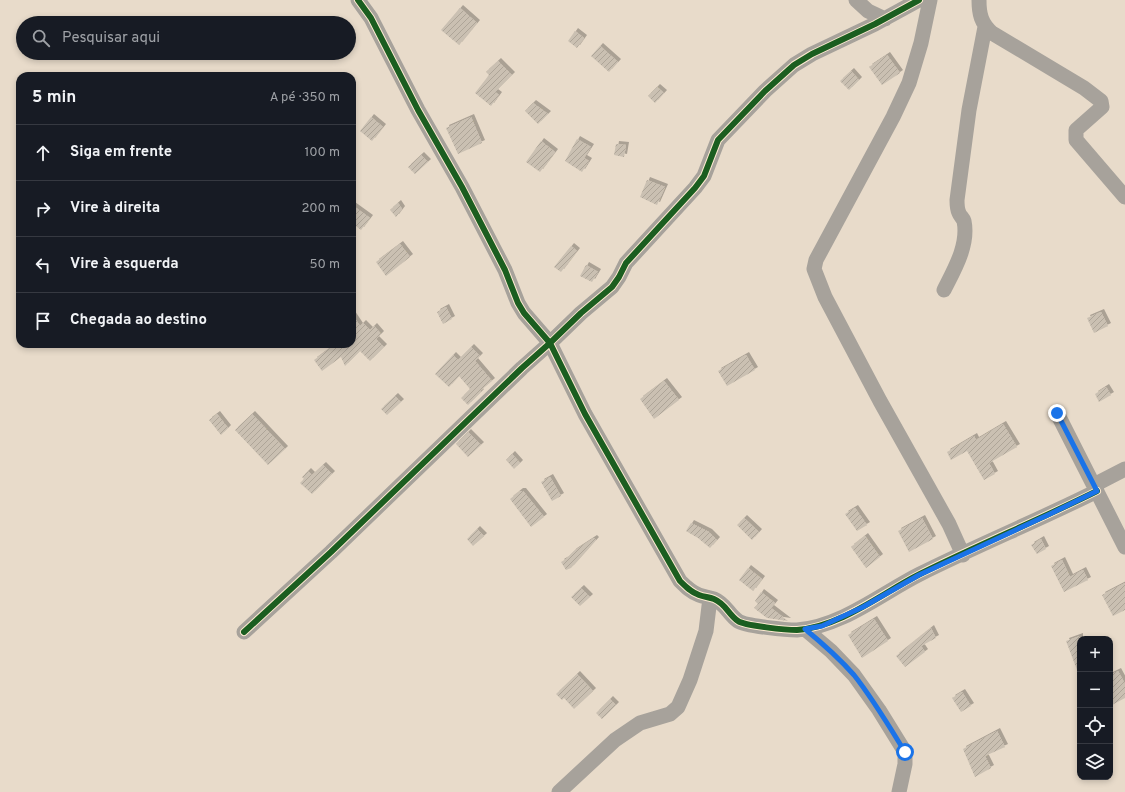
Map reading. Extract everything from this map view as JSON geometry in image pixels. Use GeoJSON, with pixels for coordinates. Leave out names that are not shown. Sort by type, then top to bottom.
{"type":"FeatureCollection","features":[{"type":"Feature","properties":{"kind":"street"},"geometry":{"type":"LineString","coordinates":[[358,0],[371,18],[418,110],[462,187],[505,270],[518,303],[524,313],[550,343],[585,414],[680,581],[688,589],[699,596],[710,598],[725,605],[738,621],[749,625],[796,630],[822,626],[863,607],[919,575],[1050,514],[1096,488],[1125,469]]}},
{"type":"Feature","properties":{"kind":"street"},"geometry":{"type":"LineString","coordinates":[[856,0],[868,12],[885,19]]}},
{"type":"Feature","properties":{"kind":"street"},"geometry":{"type":"LineString","coordinates":[[244,632],[336,547],[522,368],[612,287],[626,264],[695,188],[704,176],[718,140],[765,91],[794,66],[812,54],[885,19],[919,0]]}},
{"type":"Feature","properties":{"kind":"street"},"geometry":{"type":"LineString","coordinates":[[930,0],[921,43],[909,83],[893,117],[816,260],[814,269],[834,315],[949,524],[963,555]]}},
{"type":"Feature","properties":{"kind":"street"},"geometry":{"type":"LineString","coordinates":[[979,0],[980,17],[985,27],[992,33],[1084,88],[1101,100],[1102,107],[1076,130],[1076,140],[1125,197]]}},
{"type":"Feature","properties":{"kind":"street"},"geometry":{"type":"LineString","coordinates":[[944,290],[958,261],[963,246],[964,219],[958,212],[956,200],[969,110],[985,27]]}},
{"type":"Feature","properties":{"kind":"street"},"geometry":{"type":"LineString","coordinates":[[1057,413],[1125,546]]}},
{"type":"Feature","properties":{"kind":"street"},"geometry":{"type":"LineString","coordinates":[[559,792],[615,740],[640,723],[670,714],[678,707],[690,680],[706,631],[710,598]]}},
{"type":"Feature","properties":{"kind":"street"},"geometry":{"type":"LineString","coordinates":[[805,629],[831,651],[854,675],[879,710],[905,752],[905,764],[899,792]]}},
{"type":"Feature","properties":{"kind":"building"},"geometry":{"type":"Polygon","coordinates":[[[460,8],[477,23],[459,45],[441,30],[460,8]]]}},
{"type":"Feature","properties":{"kind":"building"},"geometry":{"type":"Polygon","coordinates":[[[575,31],[584,38],[577,48],[568,41],[575,31]]]}},
{"type":"Feature","properties":{"kind":"building"},"geometry":{"type":"Polygon","coordinates":[[[600,46],[618,62],[609,72],[591,56],[600,46]]]}},
{"type":"Feature","properties":{"kind":"building"},"geometry":{"type":"Polygon","coordinates":[[[887,55],[900,73],[882,85],[869,67],[887,55]]]}},
{"type":"Feature","properties":{"kind":"building"},"geometry":{"type":"Polygon","coordinates":[[[498,61],[512,75],[495,92],[499,95],[491,106],[475,93],[489,75],[486,72],[498,61]]]}},
{"type":"Feature","properties":{"kind":"building"},"geometry":{"type":"Polygon","coordinates":[[[851,71],[859,80],[849,90],[840,81],[851,71]]]}},
{"type":"Feature","properties":{"kind":"building"},"geometry":{"type":"Polygon","coordinates":[[[657,87],[664,93],[655,103],[648,96],[657,87]]]}},
{"type":"Feature","properties":{"kind":"building"},"geometry":{"type":"Polygon","coordinates":[[[533,103],[548,114],[538,124],[525,111],[533,103]]]}},
{"type":"Feature","properties":{"kind":"building"},"geometry":{"type":"Polygon","coordinates":[[[371,117],[383,127],[372,141],[360,131],[371,117]]]}},
{"type":"Feature","properties":{"kind":"building"},"geometry":{"type":"Polygon","coordinates":[[[471,117],[482,143],[458,154],[446,128],[471,117]]]}},
{"type":"Feature","properties":{"kind":"building"},"geometry":{"type":"Polygon","coordinates":[[[577,139],[591,147],[584,158],[589,161],[582,172],[565,161],[577,139]]]}},
{"type":"Feature","properties":{"kind":"building"},"geometry":{"type":"Polygon","coordinates":[[[541,141],[555,152],[540,172],[526,162],[541,141]]]}},
{"type":"Feature","properties":{"kind":"building"},"geometry":{"type":"Polygon","coordinates":[[[616,144],[626,145],[624,157],[614,155],[616,144]]]}},
{"type":"Feature","properties":{"kind":"building"},"geometry":{"type":"Polygon","coordinates":[[[421,155],[428,162],[415,174],[408,167],[421,155]]]}},
{"type":"Feature","properties":{"kind":"building"},"geometry":{"type":"Polygon","coordinates":[[[647,180],[665,187],[657,205],[640,197],[647,180]]]}},
{"type":"Feature","properties":{"kind":"building"},"geometry":{"type":"Polygon","coordinates":[[[398,203],[402,209],[396,217],[390,210],[398,203]]]}},
{"type":"Feature","properties":{"kind":"building"},"geometry":{"type":"Polygon","coordinates":[[[356,208],[370,218],[361,230],[356,226],[356,208]]]}},
{"type":"Feature","properties":{"kind":"building"},"geometry":{"type":"Polygon","coordinates":[[[400,244],[410,257],[386,276],[376,262],[400,244]]]}},
{"type":"Feature","properties":{"kind":"building"},"geometry":{"type":"Polygon","coordinates":[[[571,246],[577,251],[561,272],[554,267],[571,246]]]}},
{"type":"Feature","properties":{"kind":"building"},"geometry":{"type":"Polygon","coordinates":[[[586,265],[598,272],[592,282],[580,276],[586,265]]]}},
{"type":"Feature","properties":{"kind":"building"},"geometry":{"type":"Polygon","coordinates":[[[446,307],[452,319],[443,324],[437,312],[446,307]]]}},
{"type":"Feature","properties":{"kind":"building"},"geometry":{"type":"Polygon","coordinates":[[[1101,312],[1108,326],[1094,333],[1087,318],[1101,312]]]}},
{"type":"Feature","properties":{"kind":"building"},"geometry":{"type":"Polygon","coordinates":[[[356,320],[360,326],[363,323],[370,330],[374,326],[381,334],[376,339],[384,347],[370,361],[360,351],[345,366],[341,357],[322,371],[314,360],[330,348],[356,348],[356,320]]]}},
{"type":"Feature","properties":{"kind":"building"},"geometry":{"type":"Polygon","coordinates":[[[471,347],[480,356],[475,361],[492,381],[480,391],[481,392],[468,405],[461,398],[470,389],[459,376],[449,387],[435,374],[453,355],[458,360],[471,347]]]}},
{"type":"Feature","properties":{"kind":"building"},"geometry":{"type":"Polygon","coordinates":[[[746,355],[755,370],[727,386],[718,371],[746,355]]]}},
{"type":"Feature","properties":{"kind":"building"},"geometry":{"type":"Polygon","coordinates":[[[664,381],[679,400],[654,419],[640,399],[664,381]]]}},
{"type":"Feature","properties":{"kind":"building"},"geometry":{"type":"Polygon","coordinates":[[[1106,387],[1111,395],[1099,402],[1095,394],[1106,387]]]}},
{"type":"Feature","properties":{"kind":"building"},"geometry":{"type":"Polygon","coordinates":[[[395,396],[401,402],[387,415],[381,409],[395,396]]]}},
{"type":"Feature","properties":{"kind":"building"},"geometry":{"type":"Polygon","coordinates":[[[217,414],[228,428],[221,435],[209,420],[217,414]]]}},
{"type":"Feature","properties":{"kind":"building"},"geometry":{"type":"Polygon","coordinates":[[[252,414],[285,449],[268,465],[235,430],[252,414]]]}},
{"type":"Feature","properties":{"kind":"building"},"geometry":{"type":"Polygon","coordinates":[[[1003,424],[1017,447],[989,463],[995,474],[984,480],[967,451],[951,460],[947,452],[974,436],[976,440],[1003,424]]]}},
{"type":"Feature","properties":{"kind":"building"},"geometry":{"type":"Polygon","coordinates":[[[468,432],[481,445],[468,457],[456,444],[468,432]]]}},
{"type":"Feature","properties":{"kind":"building"},"geometry":{"type":"Polygon","coordinates":[[[512,454],[520,463],[514,469],[506,460],[512,454]]]}},
{"type":"Feature","properties":{"kind":"building"},"geometry":{"type":"Polygon","coordinates":[[[323,465],[332,474],[312,494],[300,483],[304,479],[302,477],[308,471],[312,475],[323,465]]]}},
{"type":"Feature","properties":{"kind":"building"},"geometry":{"type":"Polygon","coordinates":[[[550,477],[561,496],[552,501],[541,482],[550,477]]]}},
{"type":"Feature","properties":{"kind":"building"},"geometry":{"type":"Polygon","coordinates":[[[520,491],[523,491],[544,517],[531,527],[510,499],[520,491]]]}},
{"type":"Feature","properties":{"kind":"building"},"geometry":{"type":"Polygon","coordinates":[[[855,508],[867,525],[857,531],[845,514],[855,508]]]}},
{"type":"Feature","properties":{"kind":"building"},"geometry":{"type":"Polygon","coordinates":[[[744,518],[759,532],[752,540],[737,525],[744,518]]]}},
{"type":"Feature","properties":{"kind":"building"},"geometry":{"type":"Polygon","coordinates":[[[922,518],[933,539],[909,552],[898,531],[922,518]]]}},
{"type":"Feature","properties":{"kind":"building"},"geometry":{"type":"Polygon","coordinates":[[[691,523],[709,532],[717,540],[710,548],[698,538],[686,531],[691,523]]]}},
{"type":"Feature","properties":{"kind":"building"},"geometry":{"type":"Polygon","coordinates":[[[477,529],[484,536],[473,546],[467,539],[477,529]]]}},
{"type":"Feature","properties":{"kind":"building"},"geometry":{"type":"Polygon","coordinates":[[[865,536],[880,557],[866,568],[851,547],[865,536]]]}},
{"type":"Feature","properties":{"kind":"building"},"geometry":{"type":"Polygon","coordinates":[[[594,538],[596,540],[571,568],[566,570],[561,562],[574,551],[594,538]]]}},
{"type":"Feature","properties":{"kind":"building"},"geometry":{"type":"Polygon","coordinates":[[[1041,539],[1046,549],[1037,554],[1031,545],[1041,539]]]}},
{"type":"Feature","properties":{"kind":"building"},"geometry":{"type":"Polygon","coordinates":[[[1062,560],[1070,577],[1083,570],[1088,580],[1064,592],[1051,566],[1062,560]]]}},
{"type":"Feature","properties":{"kind":"building"},"geometry":{"type":"Polygon","coordinates":[[[748,568],[762,579],[753,591],[739,580],[748,568]]]}},
{"type":"Feature","properties":{"kind":"building"},"geometry":{"type":"Polygon","coordinates":[[[1125,583],[1125,610],[1113,616],[1102,595],[1125,583]]]}},
{"type":"Feature","properties":{"kind":"building"},"geometry":{"type":"Polygon","coordinates":[[[581,588],[590,597],[580,606],[571,597],[581,588]]]}},
{"type":"Feature","properties":{"kind":"building"},"geometry":{"type":"Polygon","coordinates":[[[761,592],[775,603],[771,608],[788,621],[767,618],[754,608],[758,604],[755,601],[761,592]]]}},
{"type":"Feature","properties":{"kind":"building"},"geometry":{"type":"Polygon","coordinates":[[[874,619],[888,641],[862,658],[848,635],[874,619]]]}},
{"type":"Feature","properties":{"kind":"building"},"geometry":{"type":"Polygon","coordinates":[[[931,628],[936,638],[921,646],[925,652],[905,667],[896,656],[931,628]]]}},
{"type":"Feature","properties":{"kind":"building"},"geometry":{"type":"Polygon","coordinates":[[[1077,637],[1077,670],[1066,641],[1077,637]]]}},
{"type":"Feature","properties":{"kind":"building"},"geometry":{"type":"Polygon","coordinates":[[[1118,671],[1125,684],[1125,698],[1113,704],[1113,674],[1118,671]]]}},
{"type":"Feature","properties":{"kind":"building"},"geometry":{"type":"Polygon","coordinates":[[[577,674],[593,691],[574,709],[564,698],[562,700],[556,694],[577,674]]]}},
{"type":"Feature","properties":{"kind":"building"},"geometry":{"type":"Polygon","coordinates":[[[962,692],[971,706],[961,712],[952,698],[962,692]]]}},
{"type":"Feature","properties":{"kind":"building"},"geometry":{"type":"Polygon","coordinates":[[[610,699],[616,705],[602,719],[596,713],[610,699]]]}},
{"type":"Feature","properties":{"kind":"building"},"geometry":{"type":"Polygon","coordinates":[[[997,731],[1005,747],[985,756],[991,768],[975,777],[963,749],[997,731]]]}},
{"type":"Feature","properties":{"kind":"cycle path"},"geometry":{"type":"LineString","coordinates":[[358,0],[371,18],[418,110],[462,187],[505,270],[518,303],[524,313],[550,343],[585,414],[680,581],[691,591],[718,601],[738,621],[742,623],[792,630],[813,628],[845,616],[920,574],[1097,491]]}},
{"type":"Feature","properties":{"kind":"cycle path"},"geometry":{"type":"LineString","coordinates":[[244,632],[331,552],[522,368],[581,313],[612,287],[626,263],[695,188],[704,176],[718,140],[765,91],[794,65],[812,54],[875,24],[919,0]]}},
{"type":"Feature","properties":{"kind":"route"},"geometry":{"type":"LineString","coordinates":[[905,752],[879,710],[854,675],[831,651],[805,629],[822,626],[863,607],[919,575],[1097,491],[1057,413]]}}]}
